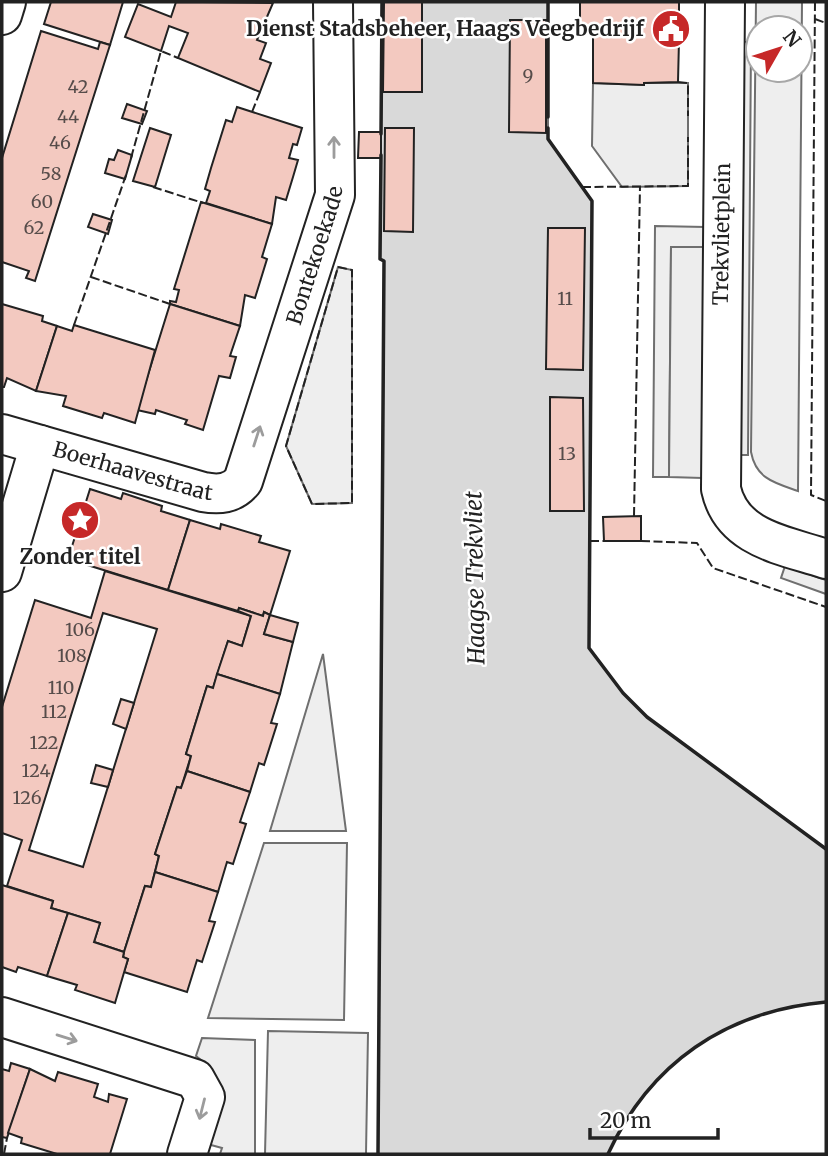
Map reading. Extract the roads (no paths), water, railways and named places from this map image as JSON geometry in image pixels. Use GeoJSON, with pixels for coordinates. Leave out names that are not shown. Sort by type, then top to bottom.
{"type":"FeatureCollection","features":[{"type":"Feature","properties":{"kind":"street"},"geometry":{"type":"LineString","coordinates":[[2,15],[6,2]]}},
{"type":"Feature","properties":{"kind":"street","name":"Bontekoekade"},"geometry":{"type":"LineString","coordinates":[[226,492],[235,490],[243,481],[335,195],[333,2]]}},
{"type":"Feature","properties":{"kind":"street","name":"Trekvlietplein"},"geometry":{"type":"LineString","coordinates":[[725,2],[720,467],[725,506],[738,524],[755,535],[826,559]]}},
{"type":"Feature","properties":{"kind":"street","name":"Boerhaavestraat"},"geometry":{"type":"LineString","coordinates":[[2,434],[203,492],[226,492]]}},
{"type":"Feature","properties":{"kind":"street","name":"Boerhaavestraat"},"geometry":{"type":"LineString","coordinates":[[2,572],[40,445]]}},
{"type":"Feature","properties":{"kind":"street"},"geometry":{"type":"LineString","coordinates":[[2,1017],[195,1079],[205,1097],[187,1154]]}},
{"type":"Feature","properties":{"kind":"water","name":"Haagse Trekvliet"},"geometry":{"type":"Polygon","coordinates":[[[382,2],[548,2],[548,139],[592,201],[589,648],[623,693],[647,717],[826,849],[826,1002],[790,1007],[756,1017],[724,1030],[695,1047],[669,1068],[646,1093],[625,1122],[608,1154],[378,1154],[384,262],[380,259],[382,2]]]}},
{"type":"Feature","properties":{"kind":"place","name":"Dienst Stadsbeheer, Haags Veegbedrijf"},"geometry":{"type":"Point","coordinates":[671,29]}},
{"type":"Feature","properties":{"kind":"place","name":"Zonder titel"},"geometry":{"type":"Point","coordinates":[80,520]}}]}
